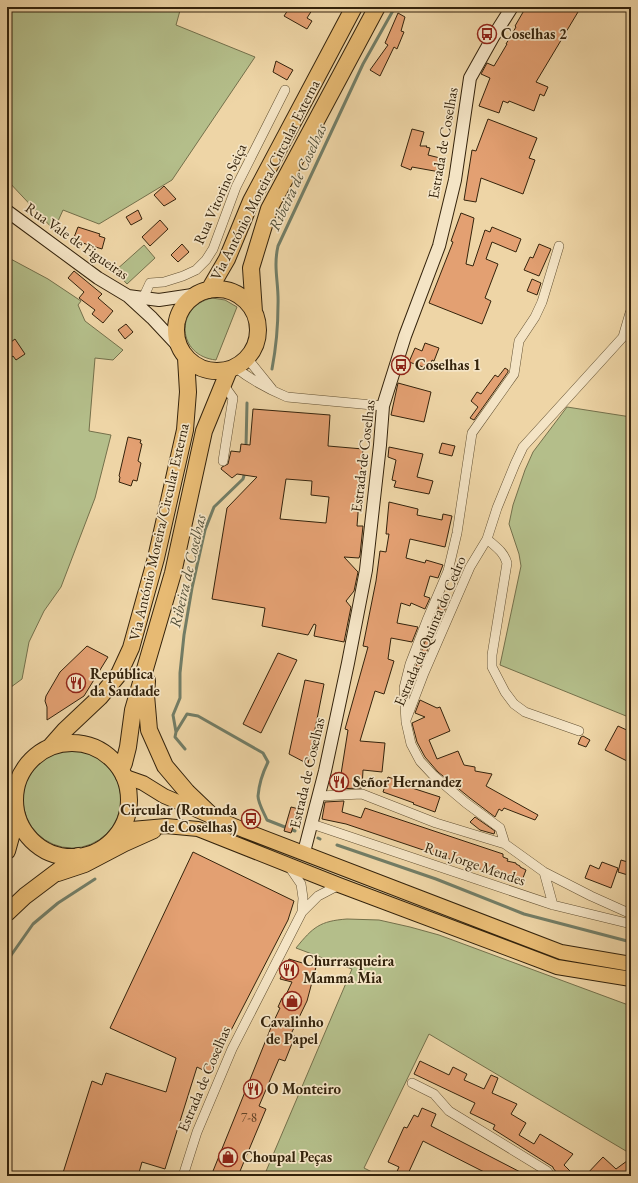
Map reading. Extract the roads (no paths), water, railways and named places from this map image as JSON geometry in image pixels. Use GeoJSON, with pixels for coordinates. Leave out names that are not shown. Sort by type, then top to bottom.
{"type":"FeatureCollection","features":[{"type":"Feature","properties":{"kind":"highway","name":"Via António Moreira/Circular Externa"},"geometry":{"type":"LineString","coordinates":[[204,292],[227,259],[251,201],[354,7]]}},
{"type":"Feature","properties":{"kind":"highway","name":"Via António Moreira/Circular Externa"},"geometry":{"type":"LineString","coordinates":[[122,773],[128,747],[132,710],[173,573],[204,432],[229,374],[248,358],[254,348],[258,336],[254,312],[251,268],[269,209],[377,7]]}},
{"type":"Feature","properties":{"kind":"highway","name":"Via António Moreira/Circular Externa"},"geometry":{"type":"LineString","coordinates":[[50,747],[100,697],[118,674],[131,648],[156,558],[185,430],[188,392],[183,353],[176,336],[176,323],[180,311],[188,301],[204,292],[222,290],[235,294],[246,301],[254,312]]}},
{"type":"Feature","properties":{"kind":"highway"},"geometry":{"type":"LineString","coordinates":[[183,353],[195,365],[206,370],[229,374]]}},
{"type":"Feature","properties":{"kind":"highway"},"geometry":{"type":"LineString","coordinates":[[148,656],[146,695],[149,730],[165,766],[187,792],[211,815]]}},
{"type":"Feature","properties":{"kind":"highway"},"geometry":{"type":"LineString","coordinates":[[69,743],[89,746],[107,755],[122,773],[128,789],[126,818],[120,830],[108,843],[94,852],[78,856],[58,855],[40,847],[25,833],[17,815],[15,793],[18,782],[22,771],[29,762],[50,747],[69,743]]}},
{"type":"Feature","properties":{"kind":"highway"},"geometry":{"type":"LineString","coordinates":[[7,851],[17,815]]}},
{"type":"Feature","properties":{"kind":"highway"},"geometry":{"type":"LineString","coordinates":[[7,913],[25,896],[78,856]]}},
{"type":"Feature","properties":{"kind":"main road"},"geometry":{"type":"LineString","coordinates":[[122,773],[164,796],[246,831],[561,952],[631,964]]}},
{"type":"Feature","properties":{"kind":"main road"},"geometry":{"type":"LineString","coordinates":[[120,830],[166,826],[198,829],[339,885],[557,966],[631,979]]}},
{"type":"Feature","properties":{"kind":"main road"},"geometry":{"type":"LineString","coordinates":[[49,877],[85,865],[125,844],[166,826]]}},
{"type":"Feature","properties":{"kind":"street","name":"Estrada de Coselhas"},"geometry":{"type":"LineString","coordinates":[[304,852],[319,796],[348,663],[366,570],[383,406],[405,336],[439,246],[455,180],[470,78],[512,7]]}},
{"type":"Feature","properties":{"kind":"street","name":"Rua Vitorino Seiça"},"geometry":{"type":"LineString","coordinates":[[143,298],[150,282],[164,282],[183,276],[196,270],[206,260],[213,249],[236,187],[285,90]]}},
{"type":"Feature","properties":{"kind":"street","name":"Rua Vale de Figueiras"},"geometry":{"type":"LineString","coordinates":[[7,211],[86,269],[128,296],[152,318],[183,353]]}},
{"type":"Feature","properties":{"kind":"street"},"geometry":{"type":"LineString","coordinates":[[505,844],[500,828],[466,803],[434,776],[420,761],[411,744],[406,722],[404,688],[410,664],[448,571],[457,533],[472,433],[514,374],[520,341],[535,317],[542,302],[558,246]]}},
{"type":"Feature","properties":{"kind":"street","name":"Rua Vale de Figueiras"},"geometry":{"type":"LineString","coordinates":[[128,296],[159,300],[204,292]]}},
{"type":"Feature","properties":{"kind":"street","name":"Estrada da Quinta do Cedro"},"geometry":{"type":"LineString","coordinates":[[406,722],[424,673],[470,566],[487,539],[497,508],[523,447],[623,337],[630,313]]}},
{"type":"Feature","properties":{"kind":"street"},"geometry":{"type":"LineString","coordinates":[[248,358],[274,392]]}},
{"type":"Feature","properties":{"kind":"street"},"geometry":{"type":"LineString","coordinates":[[223,461],[233,398],[229,374],[249,378],[274,392],[287,397],[383,406]]}},
{"type":"Feature","properties":{"kind":"street"},"geometry":{"type":"LineString","coordinates":[[487,539],[501,551],[505,556],[507,563],[492,655],[492,667],[497,679],[514,704],[525,712],[578,731]]}},
{"type":"Feature","properties":{"kind":"street"},"geometry":{"type":"LineString","coordinates":[[319,796],[362,794],[436,822],[505,844],[544,872],[631,914]]}},
{"type":"Feature","properties":{"kind":"street","name":"Rua Jorge Mendes"},"geometry":{"type":"LineString","coordinates":[[312,824],[553,905],[631,924]]}},
{"type":"Feature","properties":{"kind":"street","name":"Estrada de Coselhas"},"geometry":{"type":"LineString","coordinates":[[287,864],[301,884],[303,898],[302,912]]}},
{"type":"Feature","properties":{"kind":"street"},"geometry":{"type":"LineString","coordinates":[[544,872],[553,905]]}},
{"type":"Feature","properties":{"kind":"street","name":"Estrada de Coselhas"},"geometry":{"type":"LineString","coordinates":[[183,1176],[197,1132],[232,1049],[302,912],[318,896],[339,885]]}},
{"type":"Feature","properties":{"kind":"street"},"geometry":{"type":"LineString","coordinates":[[412,1083],[434,1094],[449,1112],[547,1171],[552,1176]]}},
{"type":"Feature","properties":{"kind":"waterway","name":"Ribeira de Coselhas"},"geometry":{"type":"LineString","coordinates":[[272,369],[278,321],[276,269],[278,246],[363,64],[395,7]]}},
{"type":"Feature","properties":{"kind":"waterway","name":"Ribeira de Coselhas"},"geometry":{"type":"LineString","coordinates":[[246,447],[247,403]]}},
{"type":"Feature","properties":{"kind":"waterway","name":"Ribeira de Coselhas"},"geometry":{"type":"LineString","coordinates":[[176,732],[173,715],[180,698],[180,673],[184,635],[192,588],[205,530],[214,507],[243,479],[245,472]]}},
{"type":"Feature","properties":{"kind":"waterway"},"geometry":{"type":"LineString","coordinates":[[185,749],[175,737],[176,732],[187,714],[198,716],[263,753],[268,762],[259,787],[258,799],[260,805],[267,820],[295,831]]}},
{"type":"Feature","properties":{"kind":"waterway"},"geometry":{"type":"LineString","coordinates":[[337,845],[436,879],[524,914],[631,942]]}},
{"type":"Feature","properties":{"kind":"waterway","name":"Ribeira de Coselhas"},"geometry":{"type":"LineString","coordinates":[[7,961],[33,924],[58,903],[95,879]]}},
{"type":"Feature","properties":{"kind":"place","name":"Coselhas 2"},"geometry":{"type":"Point","coordinates":[487,34]}},
{"type":"Feature","properties":{"kind":"place","name":"Coselhas 1"},"geometry":{"type":"Point","coordinates":[401,365]}},
{"type":"Feature","properties":{"kind":"place","name":"República da Saudade"},"geometry":{"type":"Point","coordinates":[76,683]}},
{"type":"Feature","properties":{"kind":"place","name":"Señor Hernandez"},"geometry":{"type":"Point","coordinates":[339,782]}},
{"type":"Feature","properties":{"kind":"place","name":"Circular (Rotunda de Coselhas)"},"geometry":{"type":"Point","coordinates":[251,819]}},
{"type":"Feature","properties":{"kind":"place","name":"Churrasqueira Mamma Mia"},"geometry":{"type":"Point","coordinates":[289,970]}},
{"type":"Feature","properties":{"kind":"place","name":"Cavalinho de Papel"},"geometry":{"type":"Point","coordinates":[292,1001]}},
{"type":"Feature","properties":{"kind":"place","name":"O Monteiro"},"geometry":{"type":"Point","coordinates":[253,1089]}},
{"type":"Feature","properties":{"kind":"place","name":"Choupal Peças"},"geometry":{"type":"Point","coordinates":[228,1157]}}]}
